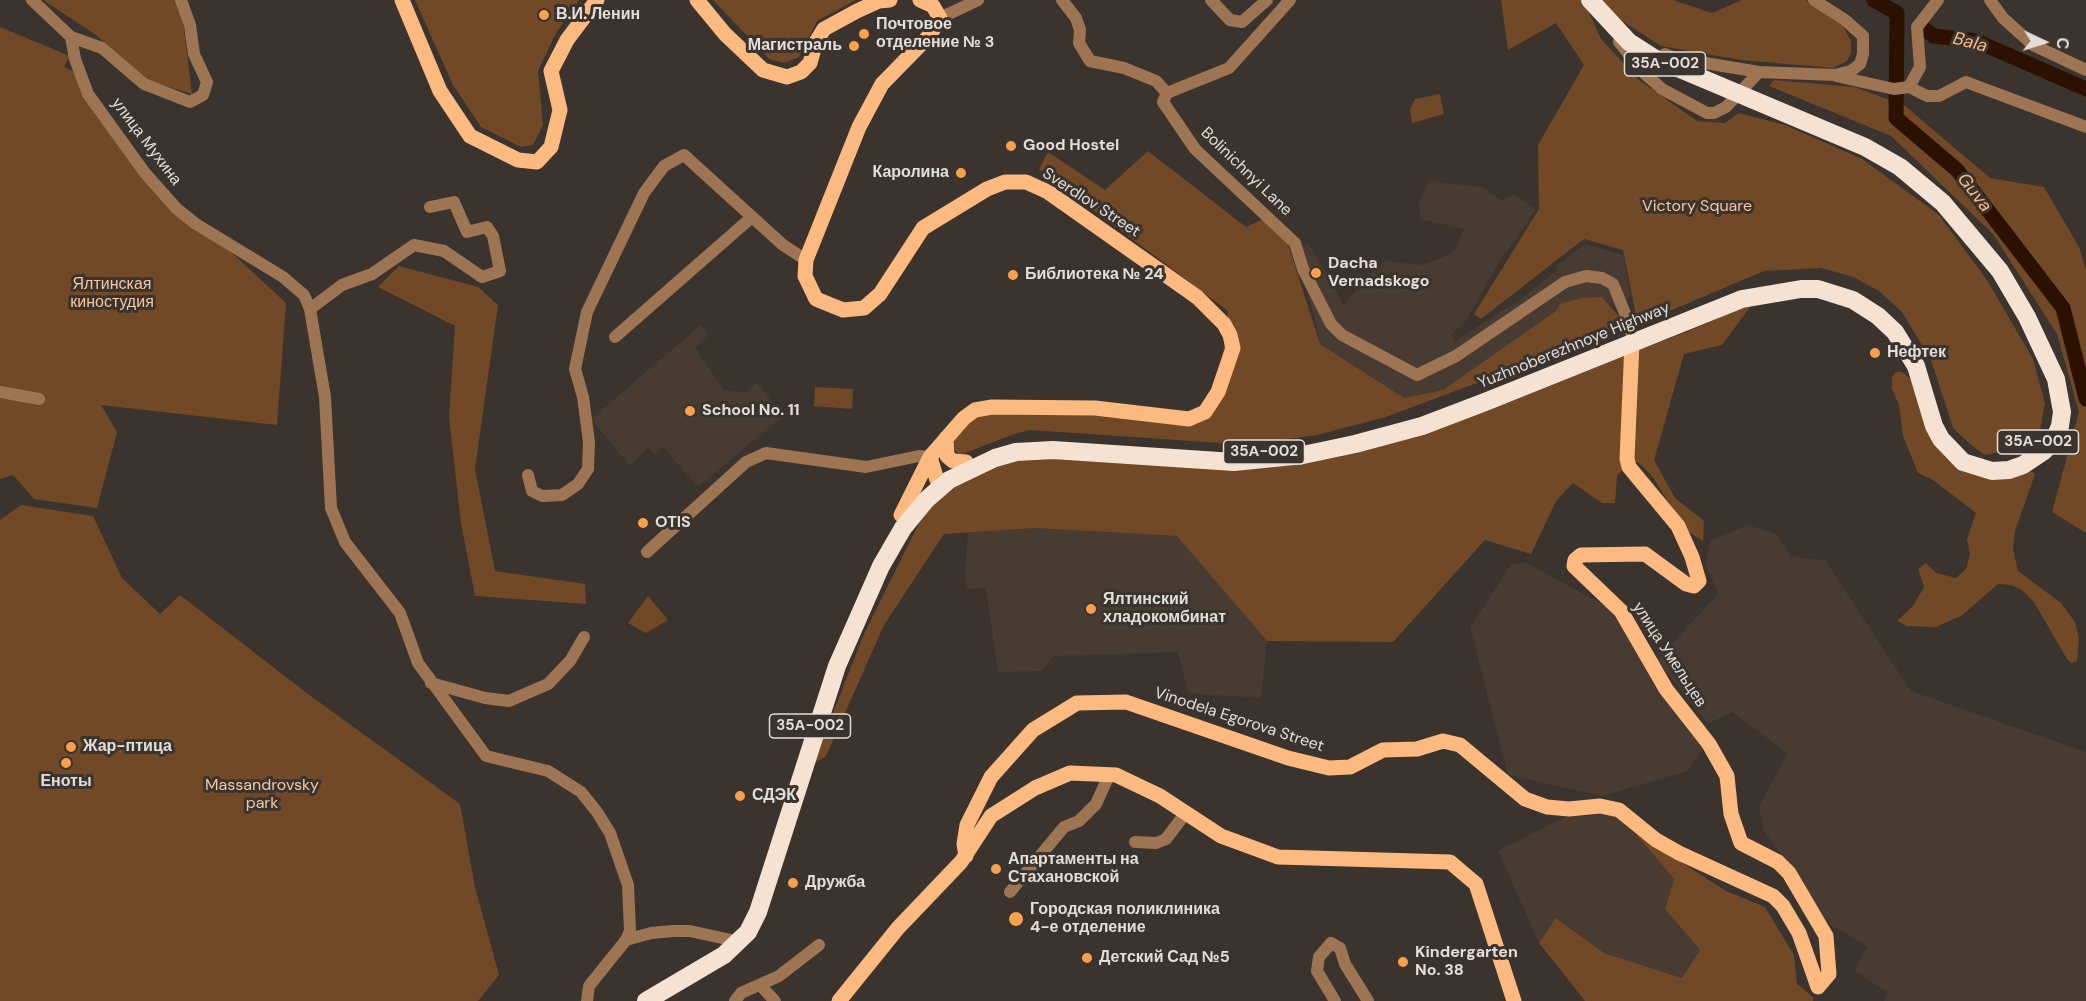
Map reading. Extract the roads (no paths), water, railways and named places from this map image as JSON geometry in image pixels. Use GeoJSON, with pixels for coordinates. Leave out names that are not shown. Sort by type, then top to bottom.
{"type":"FeatureCollection","features":[{"type":"Feature","properties":{"kind":"highway","name":"Yuzhnoberezhnoye Highway"},"geometry":{"type":"LineString","coordinates":[[648,1000],[648,993],[719,951],[744,926],[752,908],[831,664],[850,617],[901,515],[966,462],[998,447],[1023,440],[1045,438],[1233,454],[1302,448],[1352,439],[1421,418],[1721,300],[1761,287],[1791,281],[1815,282],[1839,287],[1867,299],[1900,325],[1923,364],[1939,424],[1953,446],[1966,457],[1981,462],[2007,460],[2029,450],[2044,436],[2053,412],[2052,397],[2040,362],[1991,276],[1958,232],[1938,211],[1874,161],[1848,147],[1725,92],[1652,64],[1615,34],[1582,0]]}},
{"type":"Feature","properties":{"kind":"highway","name":"Yuzhnoberezhnoye Highway"},"geometry":{"type":"LineString","coordinates":[[1590,0],[1615,34]]}},
{"type":"Feature","properties":{"kind":"highway","name":"Yuzhnoberezhnoye Highway"},"geometry":{"type":"LineString","coordinates":[[648,1000],[724,955],[748,932],[758,912],[824,702],[855,621],[893,545],[938,484],[971,468],[1016,452],[1053,450],[1234,462],[1324,451],[1422,426],[1632,336]]}},
{"type":"Feature","properties":{"kind":"main road"},"geometry":{"type":"LineString","coordinates":[[402,0],[440,92],[470,136],[518,160],[537,162],[551,147],[557,130],[560,110],[551,71],[567,40],[597,0]]}},
{"type":"Feature","properties":{"kind":"main road"},"geometry":{"type":"LineString","coordinates":[[697,0],[725,34],[763,70],[787,77],[801,72],[810,63],[816,42],[824,29],[856,11],[879,1],[890,0]]}},
{"type":"Feature","properties":{"kind":"main road"},"geometry":{"type":"LineString","coordinates":[[806,260],[859,127],[882,84],[930,35],[940,18],[933,6],[920,0]]}},
{"type":"Feature","properties":{"kind":"main road","name":"Sverdlov Street"},"geometry":{"type":"LineString","coordinates":[[806,260],[805,276],[816,299],[843,310],[864,308],[880,294],[923,228],[987,189],[1005,182],[1026,182],[1048,192],[1197,297],[1216,314],[1230,335],[1232,357],[1218,392],[1205,412],[1199,416],[1178,420],[1124,410],[1095,408],[992,407],[971,412],[930,457],[901,515]]}},
{"type":"Feature","properties":{"kind":"main road","name":"улица Умельцев"},"geometry":{"type":"LineString","coordinates":[[1632,336],[1626,449],[1629,467],[1678,526],[1692,557],[1699,581],[1694,586],[1686,584],[1645,554],[1581,555],[1575,561],[1574,566],[1621,611],[1666,689],[1709,744],[1726,776],[1731,814],[1741,843],[1778,862],[1789,873],[1826,936],[1829,974],[1818,987]]}},
{"type":"Feature","properties":{"kind":"main road"},"geometry":{"type":"LineString","coordinates":[[946,438],[947,456],[953,461],[966,462]]}},
{"type":"Feature","properties":{"kind":"main road"},"geometry":{"type":"LineString","coordinates":[[930,457],[938,484]]}},
{"type":"Feature","properties":{"kind":"main road","name":"Vinodela Egorova Street"},"geometry":{"type":"LineString","coordinates":[[966,856],[964,844],[967,825],[991,777],[1033,730],[1077,703],[1126,702],[1288,758],[1329,768],[1350,767],[1383,750],[1417,749],[1443,741],[1460,745],[1525,799],[1547,807],[1569,809],[1600,806],[1619,810],[1656,840],[1679,854],[1773,896],[1783,906],[1799,933],[1818,987]]}},
{"type":"Feature","properties":{"kind":"main road"},"geometry":{"type":"LineString","coordinates":[[839,1001],[898,928],[966,856],[991,816],[1035,788],[1070,773],[1116,775],[1160,796],[1221,836],[1278,857],[1450,862],[1476,884],[1514,1001]]}},
{"type":"Feature","properties":{"kind":"street"},"geometry":{"type":"LineString","coordinates":[[32,0],[71,37],[102,48],[144,84],[190,102],[203,95],[207,82],[194,54],[190,25],[182,0]]}},
{"type":"Feature","properties":{"kind":"street"},"geometry":{"type":"LineString","coordinates":[[940,18],[978,0]]}},
{"type":"Feature","properties":{"kind":"street"},"geometry":{"type":"LineString","coordinates":[[1062,0],[1076,18],[1080,30],[1079,43],[1090,61],[1124,68],[1156,81],[1167,93],[1229,68],[1285,1]]}},
{"type":"Feature","properties":{"kind":"street"},"geometry":{"type":"LineString","coordinates":[[1211,0],[1230,20],[1242,22],[1268,0]]}},
{"type":"Feature","properties":{"kind":"street"},"geometry":{"type":"LineString","coordinates":[[1814,0],[1845,20],[1863,36],[1860,64],[1851,71],[1835,75]]}},
{"type":"Feature","properties":{"kind":"street"},"geometry":{"type":"LineString","coordinates":[[1903,88],[1920,67],[1917,27],[1938,0]]}},
{"type":"Feature","properties":{"kind":"street"},"geometry":{"type":"LineString","coordinates":[[1990,0],[2003,18],[2033,45],[2086,70]]}},
{"type":"Feature","properties":{"kind":"street"},"geometry":{"type":"LineString","coordinates":[[1615,34],[1662,89],[1707,113],[1714,113],[1726,107],[1754,80],[1759,72]]}},
{"type":"Feature","properties":{"kind":"street"},"geometry":{"type":"LineString","coordinates":[[1615,34],[1675,58],[1759,72],[1835,75],[1934,96],[1966,82],[2086,127]]}},
{"type":"Feature","properties":{"kind":"street","name":"улица Мухина"},"geometry":{"type":"LineString","coordinates":[[71,37],[75,59],[88,94],[151,180],[177,209],[196,224],[297,286],[304,294],[310,309]]}},
{"type":"Feature","properties":{"kind":"street","name":"Bolinichnyi Lane"},"geometry":{"type":"LineString","coordinates":[[1167,93],[1163,102],[1195,149],[1295,243]]}},
{"type":"Feature","properties":{"kind":"street"},"geometry":{"type":"LineString","coordinates":[[528,474],[532,491],[542,496],[562,495],[579,484],[588,470],[589,442],[583,397],[575,369],[587,312],[644,193],[664,166],[684,155],[783,245],[806,260]]}},
{"type":"Feature","properties":{"kind":"street"},"geometry":{"type":"LineString","coordinates":[[429,207],[454,202],[467,232],[487,227],[493,236],[500,271],[482,277],[444,251],[414,246],[372,274],[342,285],[310,309],[325,397],[331,508],[345,542],[400,613],[417,663],[486,756],[548,771],[581,792],[610,833],[628,885],[630,931],[626,940],[589,986],[587,1001]]}},
{"type":"Feature","properties":{"kind":"street"},"geometry":{"type":"LineString","coordinates":[[615,337],[752,217]]}},
{"type":"Feature","properties":{"kind":"street","name":"Yuzhnoberezhnoye Highway"},"geometry":{"type":"LineString","coordinates":[[1295,243],[1303,269],[1334,329],[1417,375],[1456,356],[1565,282],[1586,276],[1602,278],[1613,284],[1632,336]]}},
{"type":"Feature","properties":{"kind":"street"},"geometry":{"type":"LineString","coordinates":[[0,392],[39,399]]}},
{"type":"Feature","properties":{"kind":"street"},"geometry":{"type":"LineString","coordinates":[[647,552],[746,462],[766,453],[866,466],[919,456],[930,457]]}},
{"type":"Feature","properties":{"kind":"street"},"geometry":{"type":"LineString","coordinates":[[430,683],[484,698],[509,701],[548,684],[570,661],[584,637]]}},
{"type":"Feature","properties":{"kind":"street"},"geometry":{"type":"LineString","coordinates":[[1010,892],[1064,827],[1079,821],[1096,804],[1109,775]]}},
{"type":"Feature","properties":{"kind":"street"},"geometry":{"type":"LineString","coordinates":[[1135,842],[1156,843],[1166,839],[1185,814]]}},
{"type":"Feature","properties":{"kind":"street"},"geometry":{"type":"LineString","coordinates":[[626,940],[651,933],[673,931],[731,940]]}},
{"type":"Feature","properties":{"kind":"street"},"geometry":{"type":"LineString","coordinates":[[1335,1001],[1317,971],[1319,957],[1331,943],[1340,948],[1345,964],[1368,1001]]}},
{"type":"Feature","properties":{"kind":"street"},"geometry":{"type":"LineString","coordinates":[[735,1001],[741,993],[779,976],[819,945]]}},
{"type":"Feature","properties":{"kind":"street"},"geometry":{"type":"LineString","coordinates":[[760,985],[775,1001]]}},
{"type":"Feature","properties":{"kind":"waterway","name":"Guva"},"geometry":{"type":"LineString","coordinates":[[1874,0],[1897,13],[1896,118],[1957,170],[2063,308],[2086,399]]}},
{"type":"Feature","properties":{"kind":"waterway","name":"Bala"},"geometry":{"type":"LineString","coordinates":[[1921,27],[1934,36],[1976,41],[2086,89]]}},
{"type":"Feature","properties":{"kind":"place","name":"В.И. Ленин"},"geometry":{"type":"Point","coordinates":[544,15]}},
{"type":"Feature","properties":{"kind":"place","name":"Почтовое отделение № 3"},"geometry":{"type":"Point","coordinates":[864,34]}},
{"type":"Feature","properties":{"kind":"place","name":"Магистраль"},"geometry":{"type":"Point","coordinates":[854,46]}},
{"type":"Feature","properties":{"kind":"place","name":"Good Hostel"},"geometry":{"type":"Point","coordinates":[1011,146]}},
{"type":"Feature","properties":{"kind":"place","name":"Каролина"},"geometry":{"type":"Point","coordinates":[961,173]}},
{"type":"Feature","properties":{"kind":"place","name":"Dacha Vernadskogo"},"geometry":{"type":"Point","coordinates":[1316,273]}},
{"type":"Feature","properties":{"kind":"place","name":"Библиотека № 24"},"geometry":{"type":"Point","coordinates":[1013,275]}},
{"type":"Feature","properties":{"kind":"place","name":"Нефтек"},"geometry":{"type":"Point","coordinates":[1875,353]}},
{"type":"Feature","properties":{"kind":"place","name":"School No. 11"},"geometry":{"type":"Point","coordinates":[690,411]}},
{"type":"Feature","properties":{"kind":"place","name":"OTIS"},"geometry":{"type":"Point","coordinates":[643,523]}},
{"type":"Feature","properties":{"kind":"place","name":"Ялтинский хладокомбинат"},"geometry":{"type":"Point","coordinates":[1091,609]}},
{"type":"Feature","properties":{"kind":"place","name":"Жар-птица"},"geometry":{"type":"Point","coordinates":[71,747]}},
{"type":"Feature","properties":{"kind":"place","name":"Еноты"},"geometry":{"type":"Point","coordinates":[66,763]}},
{"type":"Feature","properties":{"kind":"place","name":"СДЭК"},"geometry":{"type":"Point","coordinates":[740,796]}},
{"type":"Feature","properties":{"kind":"place","name":"Апартаменты на Стахановской"},"geometry":{"type":"Point","coordinates":[996,869]}},
{"type":"Feature","properties":{"kind":"place","name":"Дружба"},"geometry":{"type":"Point","coordinates":[793,883]}},
{"type":"Feature","properties":{"kind":"place","name":"Городская поликлиника 4-е отделение"},"geometry":{"type":"Point","coordinates":[1016,919]}},
{"type":"Feature","properties":{"kind":"place","name":"Детский Сад №5"},"geometry":{"type":"Point","coordinates":[1087,958]}},
{"type":"Feature","properties":{"kind":"place","name":"Kindergarten No. 38"},"geometry":{"type":"Point","coordinates":[1403,962]}},
{"type":"Feature","properties":{"kind":"park label","name":"Victory Square"},"geometry":{"type":"Point","coordinates":[1697,207]}},
{"type":"Feature","properties":{"kind":"park label","name":"Ялтинская киностудия"},"geometry":{"type":"Point","coordinates":[112,294]}},
{"type":"Feature","properties":{"kind":"park label","name":"Massandrovsky park"},"geometry":{"type":"Point","coordinates":[262,795]}}]}
